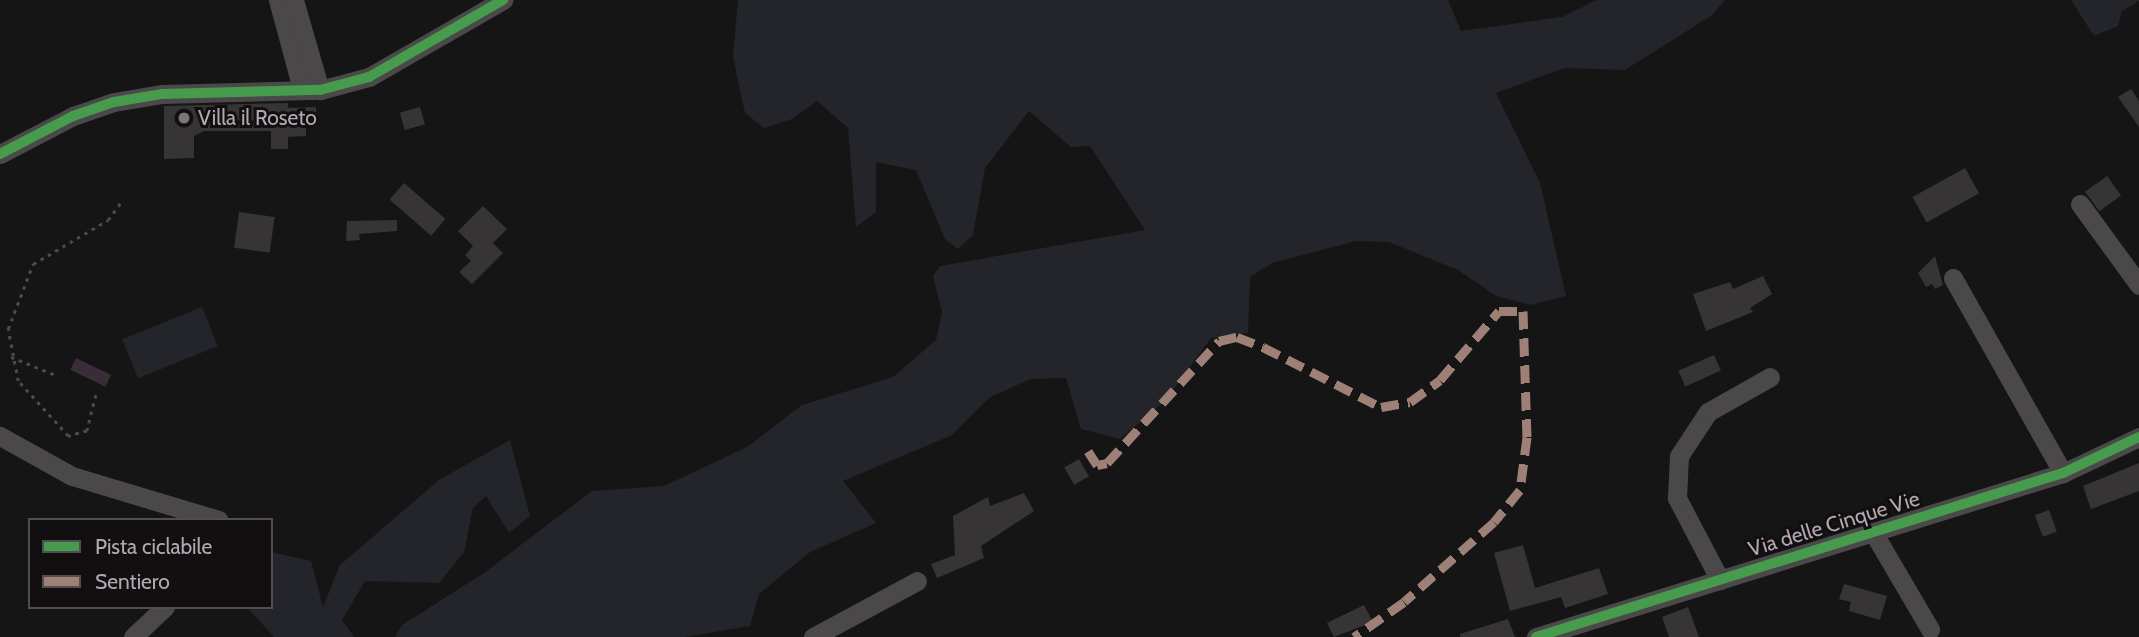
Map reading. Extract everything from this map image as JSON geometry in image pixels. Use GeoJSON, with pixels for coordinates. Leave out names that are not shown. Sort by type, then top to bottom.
{"type":"FeatureCollection","features":[{"type":"Feature","properties":{"kind":"street"},"geometry":{"type":"LineString","coordinates":[[278,0],[311,89]]}},
{"type":"Feature","properties":{"kind":"street"},"geometry":{"type":"LineString","coordinates":[[295,0],[311,89]]}},
{"type":"Feature","properties":{"kind":"street"},"geometry":{"type":"LineString","coordinates":[[0,154],[73,116],[114,102],[162,94],[311,89],[369,77],[503,0]]}},
{"type":"Feature","properties":{"kind":"street"},"geometry":{"type":"LineString","coordinates":[[2080,204],[2139,285]]}},
{"type":"Feature","properties":{"kind":"street"},"geometry":{"type":"LineString","coordinates":[[1953,278],[2063,473]]}},
{"type":"Feature","properties":{"kind":"street"},"geometry":{"type":"LineString","coordinates":[[1720,580],[1676,498],[1679,456],[1708,412],[1770,377]]}},
{"type":"Feature","properties":{"kind":"street"},"geometry":{"type":"LineString","coordinates":[[0,436],[72,477],[212,518]]}},
{"type":"Feature","properties":{"kind":"street","name":"Via delle Cinque Vie"},"geometry":{"type":"LineString","coordinates":[[1536,637],[2063,473],[2139,437]]}},
{"type":"Feature","properties":{"kind":"street"},"geometry":{"type":"LineString","coordinates":[[1873,533],[1930,629]]}},
{"type":"Feature","properties":{"kind":"street"},"geometry":{"type":"LineString","coordinates":[[813,637],[917,581]]}},
{"type":"Feature","properties":{"kind":"street"},"geometry":{"type":"LineString","coordinates":[[133,637],[163,609]]}},
{"type":"Feature","properties":{"kind":"path"},"geometry":{"type":"LineString","coordinates":[[96,395],[87,431],[68,436],[22,389],[11,357],[8,329],[33,264],[108,220],[121,202]]}},
{"type":"Feature","properties":{"kind":"path"},"geometry":{"type":"LineString","coordinates":[[11,357],[56,375]]}},
{"type":"Feature","properties":{"kind":"shaded area"},"geometry":{"type":"Polygon","coordinates":[[[738,0],[1448,0],[1461,31],[1562,17],[1597,0],[1725,0],[1712,15],[1625,70],[1564,68],[1496,93],[1540,183],[1566,296],[1531,305],[1496,296],[1458,270],[1389,242],[1356,241],[1272,263],[1250,277],[1248,333],[1211,338],[1165,401],[1120,439],[1081,429],[1066,378],[1031,379],[990,397],[952,435],[843,481],[876,523],[810,552],[759,594],[750,626],[685,637],[395,637],[402,625],[484,573],[592,491],[664,486],[747,447],[802,405],[893,377],[936,340],[942,312],[933,276],[940,266],[1145,230],[1090,146],[1071,147],[1029,111],[985,168],[973,235],[958,249],[945,239],[916,170],[876,162],[876,212],[856,227],[848,128],[817,101],[792,119],[764,128],[745,113],[733,57],[738,0]]]}},
{"type":"Feature","properties":{"kind":"shaded area"},"geometry":{"type":"Polygon","coordinates":[[[2071,0],[2139,1],[2122,11],[2118,26],[2094,36],[2071,0]]]}},
{"type":"Feature","properties":{"kind":"shaded area"},"geometry":{"type":"Polygon","coordinates":[[[202,307],[218,346],[138,378],[122,339],[202,307]]]}},
{"type":"Feature","properties":{"kind":"shaded area"},"geometry":{"type":"Polygon","coordinates":[[[76,358],[111,375],[105,387],[70,370],[76,358]]]}},
{"type":"Feature","properties":{"kind":"shaded area"},"geometry":{"type":"Polygon","coordinates":[[[510,440],[530,516],[509,533],[486,496],[473,508],[464,552],[439,583],[365,581],[342,620],[354,637],[274,637],[249,609],[273,609],[273,552],[311,561],[323,607],[340,565],[439,480],[510,440]]]}},
{"type":"Feature","properties":{"kind":"building"},"geometry":{"type":"Polygon","coordinates":[[[2131,89],[2139,101],[2139,127],[2118,97],[2131,89]]]}},
{"type":"Feature","properties":{"kind":"building"},"geometry":{"type":"Polygon","coordinates":[[[288,103],[288,108],[316,107],[316,127],[306,127],[306,136],[288,137],[288,149],[271,149],[271,131],[204,131],[194,136],[194,158],[164,159],[164,106],[288,103]]]}},
{"type":"Feature","properties":{"kind":"building"},"geometry":{"type":"Polygon","coordinates":[[[420,107],[425,124],[405,130],[400,113],[420,107]]]}},
{"type":"Feature","properties":{"kind":"building"},"geometry":{"type":"Polygon","coordinates":[[[1965,168],[1979,193],[1927,222],[1913,197],[1965,168]]]}},
{"type":"Feature","properties":{"kind":"building"},"geometry":{"type":"Polygon","coordinates":[[[2107,176],[2121,195],[2099,211],[2085,192],[2107,176]]]}},
{"type":"Feature","properties":{"kind":"building"},"geometry":{"type":"Polygon","coordinates":[[[404,183],[446,219],[431,236],[390,200],[404,183]]]}},
{"type":"Feature","properties":{"kind":"building"},"geometry":{"type":"Polygon","coordinates":[[[483,206],[507,229],[493,243],[503,253],[472,284],[459,272],[471,261],[465,255],[473,246],[458,231],[483,206]]]}},
{"type":"Feature","properties":{"kind":"building"},"geometry":{"type":"Polygon","coordinates":[[[239,212],[275,217],[270,253],[234,248],[239,212]]]}},
{"type":"Feature","properties":{"kind":"building"},"geometry":{"type":"Polygon","coordinates":[[[397,220],[397,231],[359,234],[360,240],[346,241],[347,221],[397,220]]]}},
{"type":"Feature","properties":{"kind":"building"},"geometry":{"type":"Polygon","coordinates":[[[1935,256],[1943,285],[1935,289],[1932,284],[1926,287],[1918,273],[1935,256]]]}},
{"type":"Feature","properties":{"kind":"building"},"geometry":{"type":"Polygon","coordinates":[[[1763,276],[1772,294],[1750,308],[1753,312],[1706,331],[1693,294],[1730,282],[1733,289],[1763,276]]]}},
{"type":"Feature","properties":{"kind":"building"},"geometry":{"type":"Polygon","coordinates":[[[1714,355],[1721,371],[1685,386],[1678,371],[1714,355]]]}},
{"type":"Feature","properties":{"kind":"building"},"geometry":{"type":"Polygon","coordinates":[[[1079,459],[1089,476],[1074,485],[1064,468],[1079,459]]]}},
{"type":"Feature","properties":{"kind":"building"},"geometry":{"type":"Polygon","coordinates":[[[2139,463],[2139,491],[2091,509],[2083,486],[2139,463]]]}},
{"type":"Feature","properties":{"kind":"building"},"geometry":{"type":"Polygon","coordinates":[[[1024,493],[1034,511],[981,546],[984,558],[937,578],[931,564],[955,555],[953,516],[988,497],[990,506],[1024,493]]]}},
{"type":"Feature","properties":{"kind":"building"},"geometry":{"type":"Polygon","coordinates":[[[2049,510],[2057,532],[2043,537],[2035,515],[2049,510]]]}},
{"type":"Feature","properties":{"kind":"building"},"geometry":{"type":"Polygon","coordinates":[[[1523,545],[1535,588],[1599,568],[1608,594],[1565,608],[1561,597],[1510,611],[1494,553],[1523,545]]]}},
{"type":"Feature","properties":{"kind":"building"},"geometry":{"type":"Polygon","coordinates":[[[1844,584],[1887,596],[1880,620],[1849,611],[1851,602],[1839,599],[1844,584]]]}},
{"type":"Feature","properties":{"kind":"building"},"geometry":{"type":"Polygon","coordinates":[[[1364,605],[1373,622],[1334,637],[1327,623],[1364,605]]]}},
{"type":"Feature","properties":{"kind":"building"},"geometry":{"type":"Polygon","coordinates":[[[1688,607],[1699,637],[1669,637],[1662,617],[1688,607]]]}},
{"type":"Feature","properties":{"kind":"building"},"geometry":{"type":"Polygon","coordinates":[[[1508,619],[1515,637],[1460,637],[1460,634],[1508,619]]]}},
{"type":"Feature","properties":{"kind":"marked path"},"geometry":{"type":"LineString","coordinates":[[1088,451],[1097,465],[1107,463],[1219,341],[1237,337],[1263,347],[1381,407],[1410,402],[1440,380],[1499,311],[1523,311],[1527,437],[1520,490],[1494,522],[1404,602],[1354,637]]}},
{"type":"Feature","properties":{"kind":"cycle path"},"geometry":{"type":"LineString","coordinates":[[0,154],[73,116],[114,102],[162,94],[320,90],[369,77],[503,0]]}},
{"type":"Feature","properties":{"kind":"cycle path"},"geometry":{"type":"LineString","coordinates":[[1536,637],[2063,473],[2139,437]]}},
{"type":"Feature","properties":{"kind":"place","name":"Villa il Roseto"},"geometry":{"type":"Point","coordinates":[184,118]}}]}
